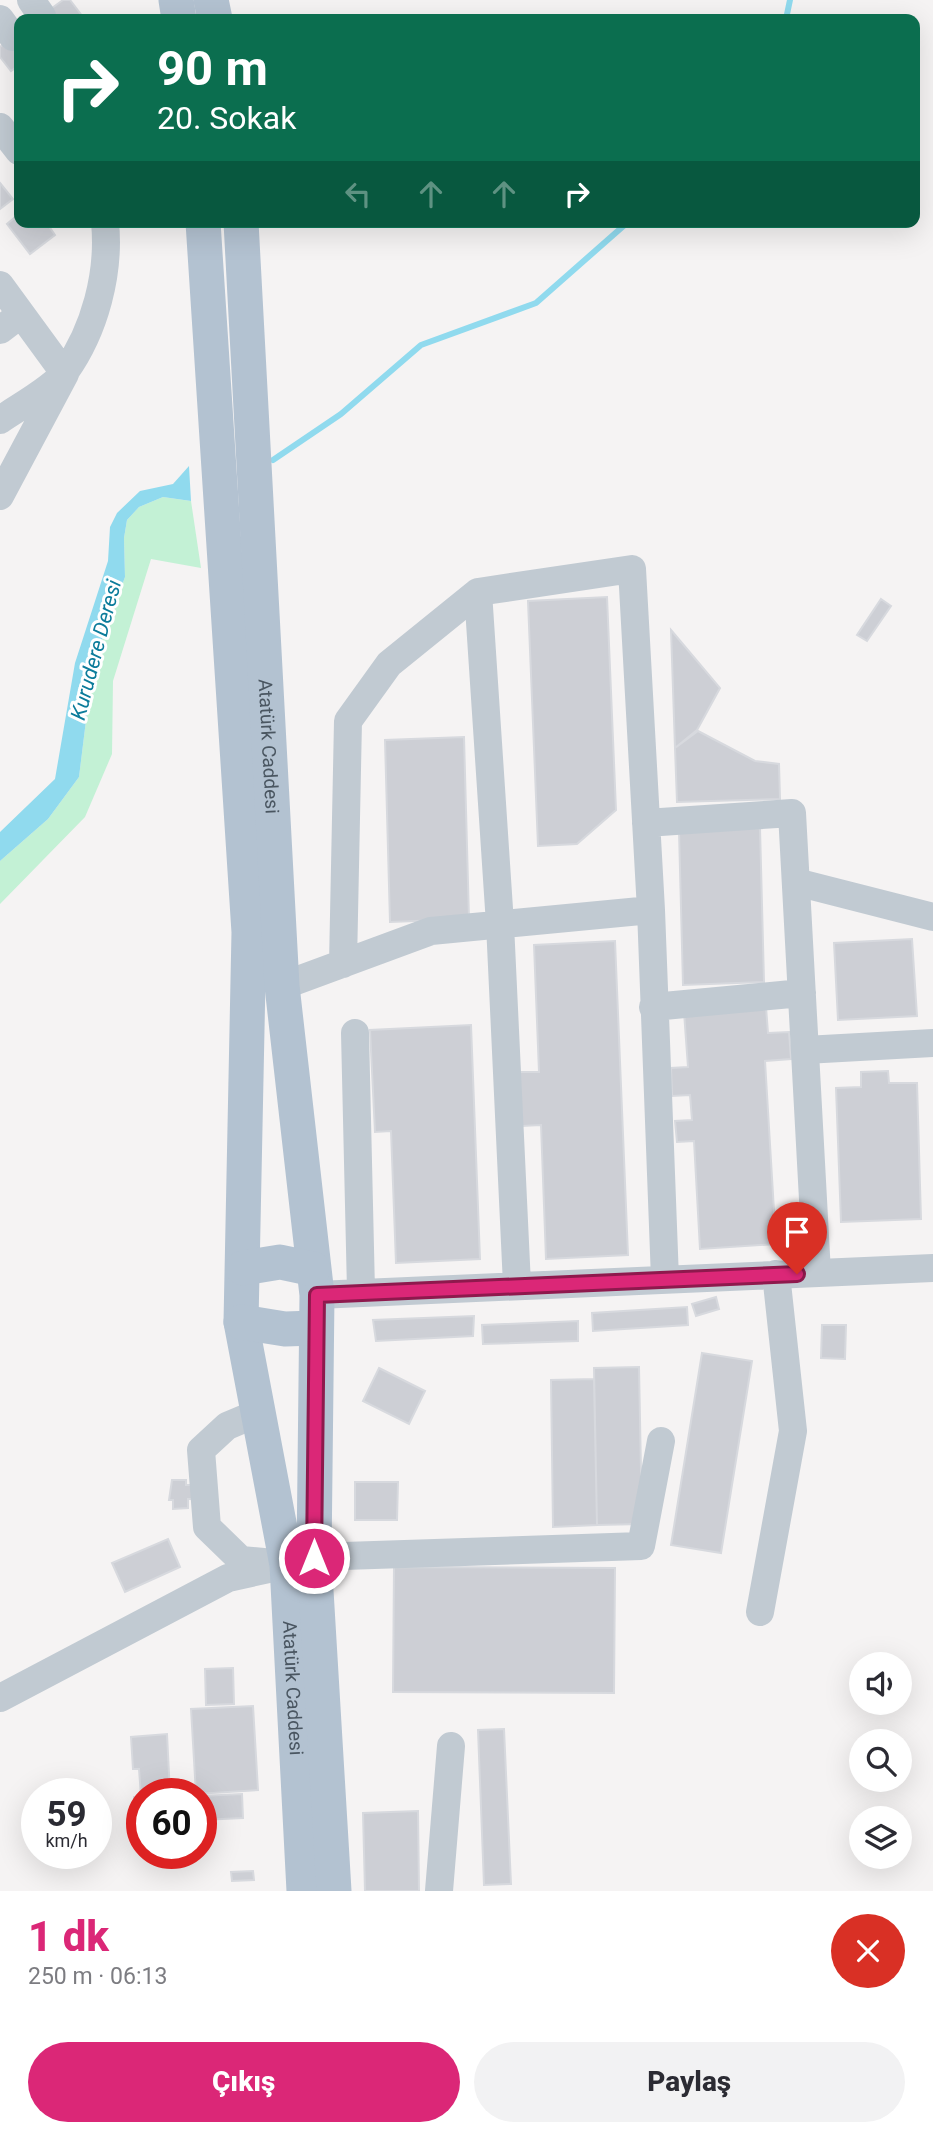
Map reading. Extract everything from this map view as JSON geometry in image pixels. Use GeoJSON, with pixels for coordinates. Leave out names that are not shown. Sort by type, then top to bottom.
{"type":"FeatureCollection","features":[{"type":"Feature","properties":{"kind":"main road","name":"Atatürk Caddesi"},"geometry":{"type":"LineString","coordinates":[[204,228],[236,445]]}},
{"type":"Feature","properties":{"kind":"main road","name":"Atatürk Caddesi"},"geometry":{"type":"LineString","coordinates":[[241,228],[236,445],[239,495],[282,986],[315,1297],[301,1561],[304,1891]]}},
{"type":"Feature","properties":{"kind":"main road","name":"Atatürk Caddesi"},"geometry":{"type":"LineString","coordinates":[[239,495],[249,932],[241,1322],[258,1413],[301,1561],[334,1891]]}},
{"type":"Feature","properties":{"kind":"main road"},"geometry":{"type":"LineString","coordinates":[[241,1322],[285,1329],[315,1297],[280,1262],[243,1268]]}},
{"type":"Feature","properties":{"kind":"street"},"geometry":{"type":"LineString","coordinates":[[0,127],[14,145]]}},
{"type":"Feature","properties":{"kind":"street"},"geometry":{"type":"LineString","coordinates":[[0,496],[93,318],[104,275],[105,228]]}},
{"type":"Feature","properties":{"kind":"street"},"geometry":{"type":"LineString","coordinates":[[0,285],[11,322],[65,374]]}},
{"type":"Feature","properties":{"kind":"street"},"geometry":{"type":"LineString","coordinates":[[0,420],[65,374]]}},
{"type":"Feature","properties":{"kind":"street"},"geometry":{"type":"LineString","coordinates":[[343,964],[348,721],[390,664],[478,592],[632,569],[651,910],[665,1279]]}},
{"type":"Feature","properties":{"kind":"street"},"geometry":{"type":"LineString","coordinates":[[478,592],[500,924],[517,1285]]}},
{"type":"Feature","properties":{"kind":"street"},"geometry":{"type":"LineString","coordinates":[[646,823],[792,813],[817,1273]]}},
{"type":"Feature","properties":{"kind":"street"},"geometry":{"type":"LineString","coordinates":[[796,882],[933,917]]}},
{"type":"Feature","properties":{"kind":"street"},"geometry":{"type":"LineString","coordinates":[[282,986],[431,931],[651,910]]}},
{"type":"Feature","properties":{"kind":"street"},"geometry":{"type":"LineString","coordinates":[[653,1007],[802,993]]}},
{"type":"Feature","properties":{"kind":"street"},"geometry":{"type":"LineString","coordinates":[[355,1034],[361,1291]]}},
{"type":"Feature","properties":{"kind":"street"},"geometry":{"type":"LineString","coordinates":[[805,1050],[933,1043]]}},
{"type":"Feature","properties":{"kind":"street"},"geometry":{"type":"LineString","coordinates":[[315,1297],[361,1291],[933,1268]]}},
{"type":"Feature","properties":{"kind":"street"},"geometry":{"type":"LineString","coordinates":[[760,1612],[793,1431],[776,1275]]}},
{"type":"Feature","properties":{"kind":"street"},"geometry":{"type":"LineString","coordinates":[[258,1413],[228,1426],[201,1450],[207,1527],[241,1560],[301,1561],[641,1546],[661,1441]]}},
{"type":"Feature","properties":{"kind":"street"},"geometry":{"type":"LineString","coordinates":[[0,1698],[228,1578],[301,1561]]}},
{"type":"Feature","properties":{"kind":"street"},"geometry":{"type":"LineString","coordinates":[[439,1891],[451,1746]]}},
{"type":"Feature","properties":{"kind":"green space"},"geometry":{"type":"Polygon","coordinates":[[[163,497],[191,501],[201,568],[151,559],[113,681],[112,754],[85,817],[0,904],[0,861],[48,819],[79,777],[93,664],[125,577],[124,538],[127,520],[139,507],[163,497]]]}},
{"type":"Feature","properties":{"kind":"water"},"geometry":{"type":"Polygon","coordinates":[[[189,466],[191,501],[163,497],[139,507],[127,520],[124,538],[125,577],[93,664],[79,777],[48,819],[0,861],[0,832],[55,779],[75,663],[108,561],[110,527],[117,513],[140,491],[173,484],[189,466]]]}},
{"type":"Feature","properties":{"kind":"building"},"geometry":{"type":"Polygon","coordinates":[[[63,0],[70,0],[81,14],[44,14],[63,0]]]}},
{"type":"Feature","properties":{"kind":"building"},"geometry":{"type":"Polygon","coordinates":[[[14,36],[14,69],[11,71],[0,57],[0,47],[14,36]]]}},
{"type":"Feature","properties":{"kind":"building"},"geometry":{"type":"Polygon","coordinates":[[[0,183],[13,199],[0,209],[0,183]]]}},
{"type":"Feature","properties":{"kind":"building"},"geometry":{"type":"Polygon","coordinates":[[[14,218],[14,228],[50,228],[55,235],[30,254],[7,224],[14,218]]]}},
{"type":"Feature","properties":{"kind":"building"},"geometry":{"type":"Polygon","coordinates":[[[607,597],[616,810],[577,844],[538,846],[528,601],[607,597]]]}},
{"type":"Feature","properties":{"kind":"building"},"geometry":{"type":"Polygon","coordinates":[[[881,599],[891,606],[867,641],[857,635],[881,599]]]}},
{"type":"Feature","properties":{"kind":"building"},"geometry":{"type":"Polygon","coordinates":[[[671,630],[720,688],[697,730],[675,748],[671,630]]]}},
{"type":"Feature","properties":{"kind":"building"},"geometry":{"type":"Polygon","coordinates":[[[698,731],[755,761],[779,764],[780,799],[677,802],[675,748],[698,731]]]}},
{"type":"Feature","properties":{"kind":"building"},"geometry":{"type":"Polygon","coordinates":[[[464,737],[469,919],[390,922],[385,740],[464,737]]]}},
{"type":"Feature","properties":{"kind":"building"},"geometry":{"type":"Polygon","coordinates":[[[760,828],[764,982],[683,985],[679,831],[760,828]]]}},
{"type":"Feature","properties":{"kind":"building"},"geometry":{"type":"Polygon","coordinates":[[[912,939],[917,1016],[838,1020],[834,943],[912,939]]]}},
{"type":"Feature","properties":{"kind":"building"},"geometry":{"type":"Polygon","coordinates":[[[615,941],[628,1255],[546,1259],[541,1125],[522,1126],[519,1072],[539,1072],[534,945],[615,941]]]}},
{"type":"Feature","properties":{"kind":"building"},"geometry":{"type":"Polygon","coordinates":[[[766,1007],[768,1033],[789,1032],[791,1059],[765,1061],[776,1244],[700,1249],[694,1141],[677,1142],[675,1121],[692,1120],[690,1095],[672,1096],[671,1068],[688,1067],[684,1012],[766,1007]]]}},
{"type":"Feature","properties":{"kind":"building"},"geometry":{"type":"Polygon","coordinates":[[[471,1025],[480,1259],[396,1263],[391,1131],[375,1132],[370,1030],[471,1025]]]}},
{"type":"Feature","properties":{"kind":"building"},"geometry":{"type":"Polygon","coordinates":[[[888,1071],[889,1083],[917,1083],[921,1219],[841,1222],[836,1088],[861,1087],[861,1072],[888,1071]]]}},
{"type":"Feature","properties":{"kind":"building"},"geometry":{"type":"Polygon","coordinates":[[[716,1297],[719,1309],[696,1316],[692,1304],[716,1297]]]}},
{"type":"Feature","properties":{"kind":"building"},"geometry":{"type":"Polygon","coordinates":[[[687,1307],[688,1325],[593,1331],[592,1313],[687,1307]]]}},
{"type":"Feature","properties":{"kind":"building"},"geometry":{"type":"Polygon","coordinates":[[[474,1316],[473,1336],[376,1341],[373,1320],[474,1316]]]}},
{"type":"Feature","properties":{"kind":"building"},"geometry":{"type":"Polygon","coordinates":[[[578,1321],[578,1341],[483,1344],[482,1325],[578,1321]]]}},
{"type":"Feature","properties":{"kind":"building"},"geometry":{"type":"Polygon","coordinates":[[[822,1325],[846,1325],[845,1359],[821,1358],[822,1325]]]}},
{"type":"Feature","properties":{"kind":"building"},"geometry":{"type":"Polygon","coordinates":[[[702,1353],[752,1361],[721,1553],[671,1545],[702,1353]]]}},
{"type":"Feature","properties":{"kind":"building"},"geometry":{"type":"Polygon","coordinates":[[[639,1367],[642,1524],[597,1525],[594,1368],[639,1367]]]}},
{"type":"Feature","properties":{"kind":"building"},"geometry":{"type":"Polygon","coordinates":[[[379,1368],[425,1391],[409,1424],[363,1401],[379,1368]]]}},
{"type":"Feature","properties":{"kind":"building"},"geometry":{"type":"Polygon","coordinates":[[[594,1379],[597,1525],[553,1527],[551,1380],[594,1379]]]}},
{"type":"Feature","properties":{"kind":"building"},"geometry":{"type":"Polygon","coordinates":[[[172,1480],[186,1480],[186,1485],[192,1485],[192,1499],[188,1499],[188,1508],[173,1509],[173,1500],[169,1500],[172,1480]]]}},
{"type":"Feature","properties":{"kind":"building"},"geometry":{"type":"Polygon","coordinates":[[[355,1482],[398,1482],[397,1520],[355,1520],[355,1482]]]}},
{"type":"Feature","properties":{"kind":"building"},"geometry":{"type":"Polygon","coordinates":[[[168,1539],[180,1567],[125,1592],[112,1563],[168,1539]]]}},
{"type":"Feature","properties":{"kind":"building"},"geometry":{"type":"Polygon","coordinates":[[[394,1567],[615,1568],[614,1693],[393,1692],[394,1567]]]}},
{"type":"Feature","properties":{"kind":"building"},"geometry":{"type":"Polygon","coordinates":[[[233,1668],[234,1704],[206,1705],[205,1669],[233,1668]]]}},
{"type":"Feature","properties":{"kind":"building"},"geometry":{"type":"Polygon","coordinates":[[[253,1706],[258,1790],[217,1793],[217,1778],[195,1778],[191,1709],[253,1706]]]}},
{"type":"Feature","properties":{"kind":"building"},"geometry":{"type":"Polygon","coordinates":[[[504,1729],[511,1884],[484,1885],[478,1730],[504,1729]]]}},
{"type":"Feature","properties":{"kind":"building"},"geometry":{"type":"Polygon","coordinates":[[[167,1734],[169,1778],[140,1778],[139,1769],[133,1769],[131,1737],[167,1734]]]}},
{"type":"Feature","properties":{"kind":"building"},"geometry":{"type":"Polygon","coordinates":[[[242,1794],[243,1818],[217,1819],[217,1795],[242,1794]]]}},
{"type":"Feature","properties":{"kind":"building"},"geometry":{"type":"Polygon","coordinates":[[[418,1811],[419,1891],[365,1891],[363,1813],[418,1811]]]}},
{"type":"Feature","properties":{"kind":"building"},"geometry":{"type":"Polygon","coordinates":[[[253,1871],[254,1880],[232,1881],[231,1872],[253,1871]]]}},
{"type":"Feature","properties":{"kind":"waterway","name":"Kurudere Deresi"},"geometry":{"type":"LineString","coordinates":[[787,14],[790,0]]}},
{"type":"Feature","properties":{"kind":"waterway","name":"Kurudere Deresi"},"geometry":{"type":"LineString","coordinates":[[273,460],[341,414],[421,345],[536,303],[621,228]]}},
{"type":"Feature","properties":{"kind":"route"},"geometry":{"type":"LineString","coordinates":[[314,1558],[317,1295],[797,1274]]}}]}
